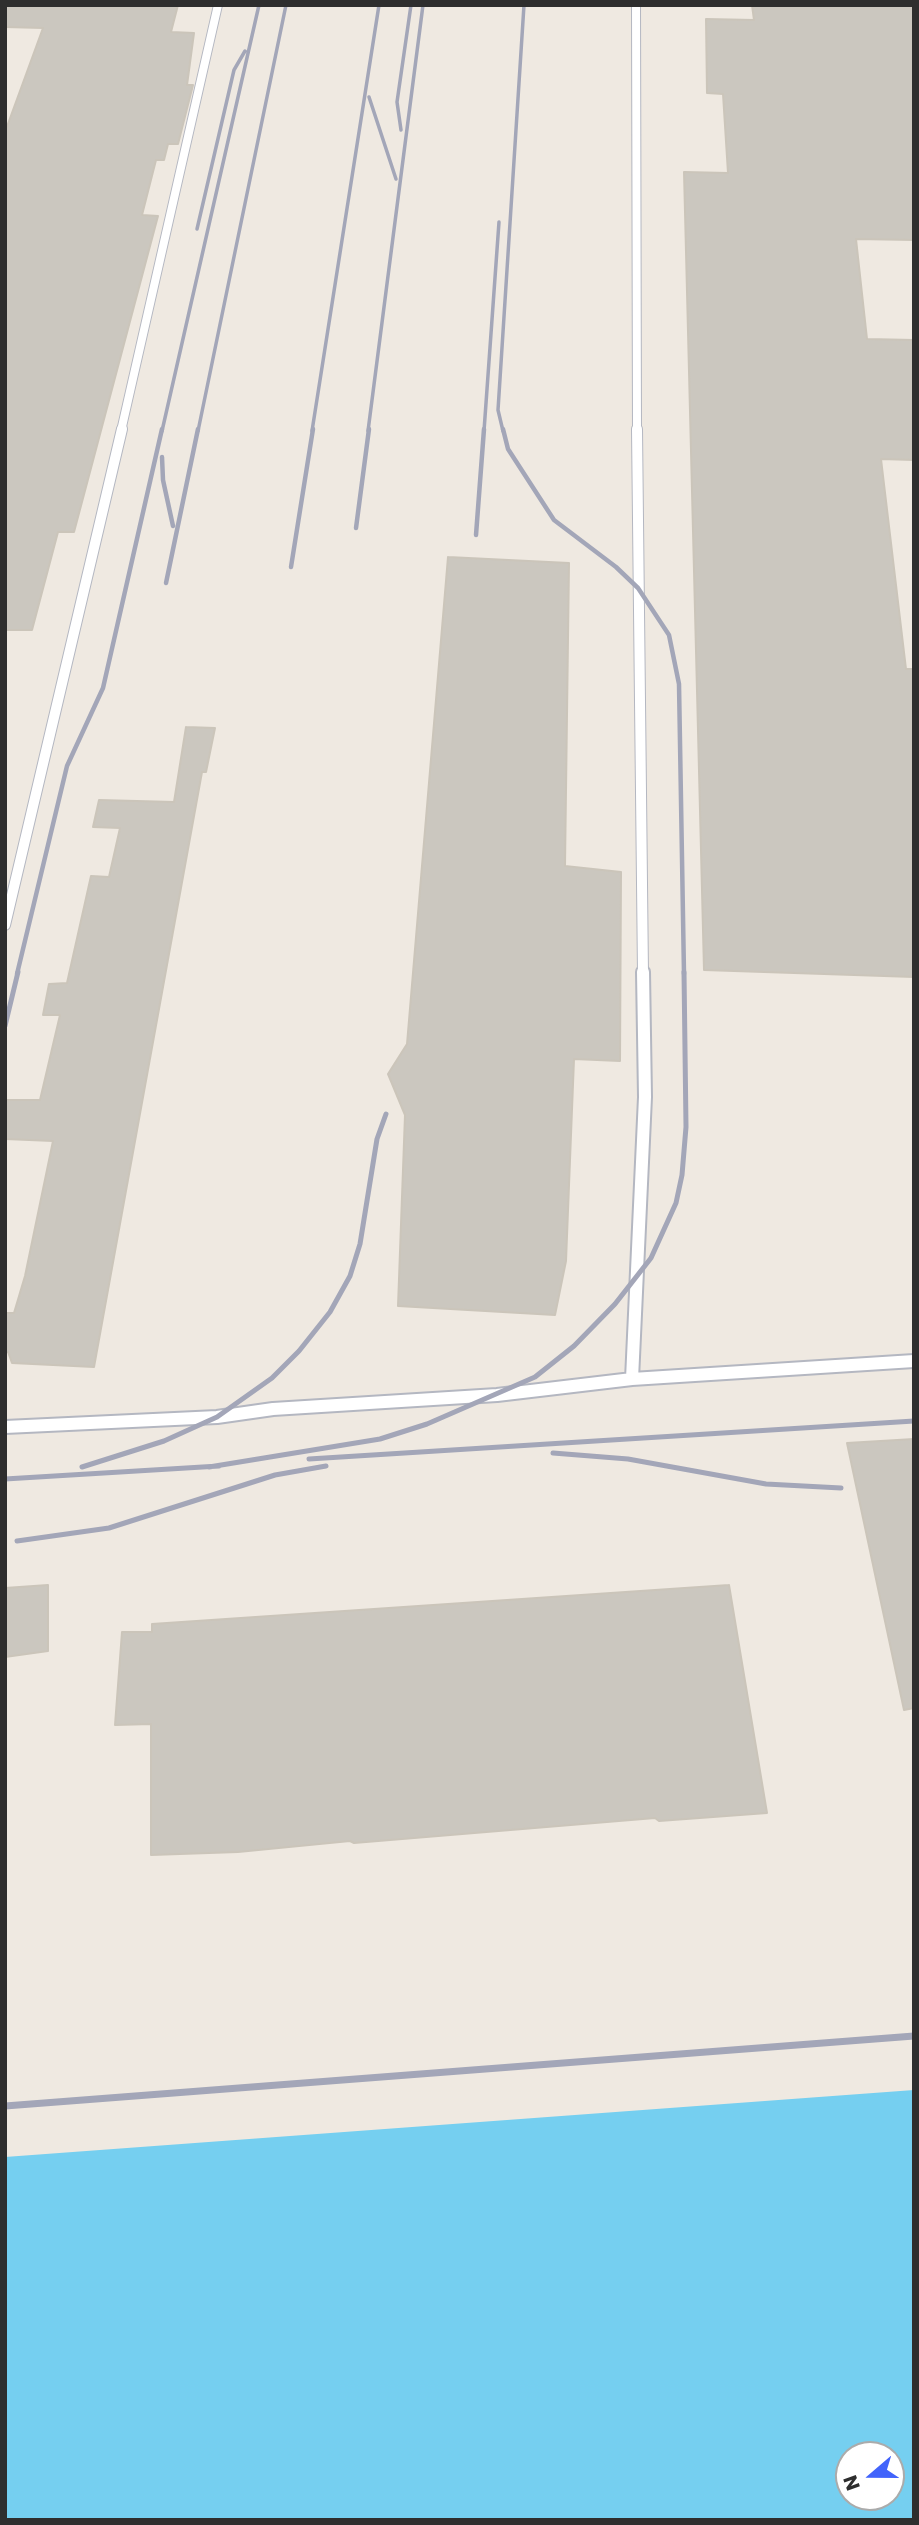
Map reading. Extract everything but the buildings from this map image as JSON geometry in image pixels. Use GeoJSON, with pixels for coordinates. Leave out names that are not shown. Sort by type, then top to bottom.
{"type":"FeatureCollection","features":[{"type":"Feature","properties":{"kind":"lane"},"geometry":{"type":"LineString","coordinates":[[5,925],[168,233],[218,5]]}},
{"type":"Feature","properties":{"kind":"lane"},"geometry":{"type":"LineString","coordinates":[[632,1379],[645,1097],[637,513],[635,5]]}},
{"type":"Feature","properties":{"kind":"lane"},"geometry":{"type":"LineString","coordinates":[[5,1427],[217,1417],[273,1409],[497,1395],[632,1379],[914,1361]]}},
{"type":"Feature","properties":{"kind":"water"},"geometry":{"type":"Polygon","coordinates":[[[914,2090],[914,2520],[5,2520],[5,2157],[914,2090]]]}},
{"type":"Feature","properties":{"kind":"railway"},"geometry":{"type":"LineString","coordinates":[[162,431],[259,5]]}},
{"type":"Feature","properties":{"kind":"railway"},"geometry":{"type":"LineString","coordinates":[[198,431],[286,5]]}},
{"type":"Feature","properties":{"kind":"railway"},"geometry":{"type":"LineString","coordinates":[[312,431],[379,5]]}},
{"type":"Feature","properties":{"kind":"railway"},"geometry":{"type":"LineString","coordinates":[[401,130],[397,102],[411,5]]}},
{"type":"Feature","properties":{"kind":"railway"},"geometry":{"type":"LineString","coordinates":[[368,431],[423,5]]}},
{"type":"Feature","properties":{"kind":"railway"},"geometry":{"type":"LineString","coordinates":[[503,431],[498,410],[524,5]]}},
{"type":"Feature","properties":{"kind":"railway"},"geometry":{"type":"LineString","coordinates":[[197,229],[234,70],[245,51]]}},
{"type":"Feature","properties":{"kind":"railway"},"geometry":{"type":"LineString","coordinates":[[369,97],[396,179]]}},
{"type":"Feature","properties":{"kind":"railway"},"geometry":{"type":"LineString","coordinates":[[484,431],[499,222]]}},
{"type":"Feature","properties":{"kind":"railway"},"geometry":{"type":"LineString","coordinates":[[17,974],[67,766],[103,688],[162,429]]}},
{"type":"Feature","properties":{"kind":"railway"},"geometry":{"type":"LineString","coordinates":[[166,583],[198,429]]}},
{"type":"Feature","properties":{"kind":"railway"},"geometry":{"type":"LineString","coordinates":[[291,567],[313,429]]}},
{"type":"Feature","properties":{"kind":"railway"},"geometry":{"type":"LineString","coordinates":[[356,528],[369,429]]}},
{"type":"Feature","properties":{"kind":"railway"},"geometry":{"type":"LineString","coordinates":[[476,535],[484,429]]}},
{"type":"Feature","properties":{"kind":"railway"},"geometry":{"type":"LineString","coordinates":[[503,429],[508,449],[554,520],[616,567],[638,588],[669,635],[679,684],[684,974]]}},
{"type":"Feature","properties":{"kind":"railway"},"geometry":{"type":"LineString","coordinates":[[162,457],[163,480],[173,526]]}},
{"type":"Feature","properties":{"kind":"railway"},"geometry":{"type":"LineString","coordinates":[[5,1026],[18,972]]}},
{"type":"Feature","properties":{"kind":"railway"},"geometry":{"type":"LineString","coordinates":[[213,1466],[380,1439],[427,1424],[535,1377],[574,1346],[615,1304],[651,1258],[676,1203],[682,1175],[686,1127],[684,972]]}},
{"type":"Feature","properties":{"kind":"railway"},"geometry":{"type":"LineString","coordinates":[[82,1467],[164,1441],[217,1417],[272,1378],[299,1351],[330,1312],[350,1276],[360,1244],[377,1139],[386,1114]]}},
{"type":"Feature","properties":{"kind":"railway"},"geometry":{"type":"LineString","coordinates":[[309,1459],[914,1421]]}},
{"type":"Feature","properties":{"kind":"railway"},"geometry":{"type":"LineString","coordinates":[[553,1453],[628,1459],[766,1484],[841,1488]]}},
{"type":"Feature","properties":{"kind":"railway"},"geometry":{"type":"LineString","coordinates":[[5,1479],[213,1466]]}},
{"type":"Feature","properties":{"kind":"railway"},"geometry":{"type":"LineString","coordinates":[[213,1466],[219,1466]]}},
{"type":"Feature","properties":{"kind":"railway"},"geometry":{"type":"LineString","coordinates":[[17,1541],[109,1528],[275,1475],[326,1466]]}},
{"type":"Feature","properties":{"kind":"railway"},"geometry":{"type":"LineString","coordinates":[[5,2106],[914,2036]]}}]}
